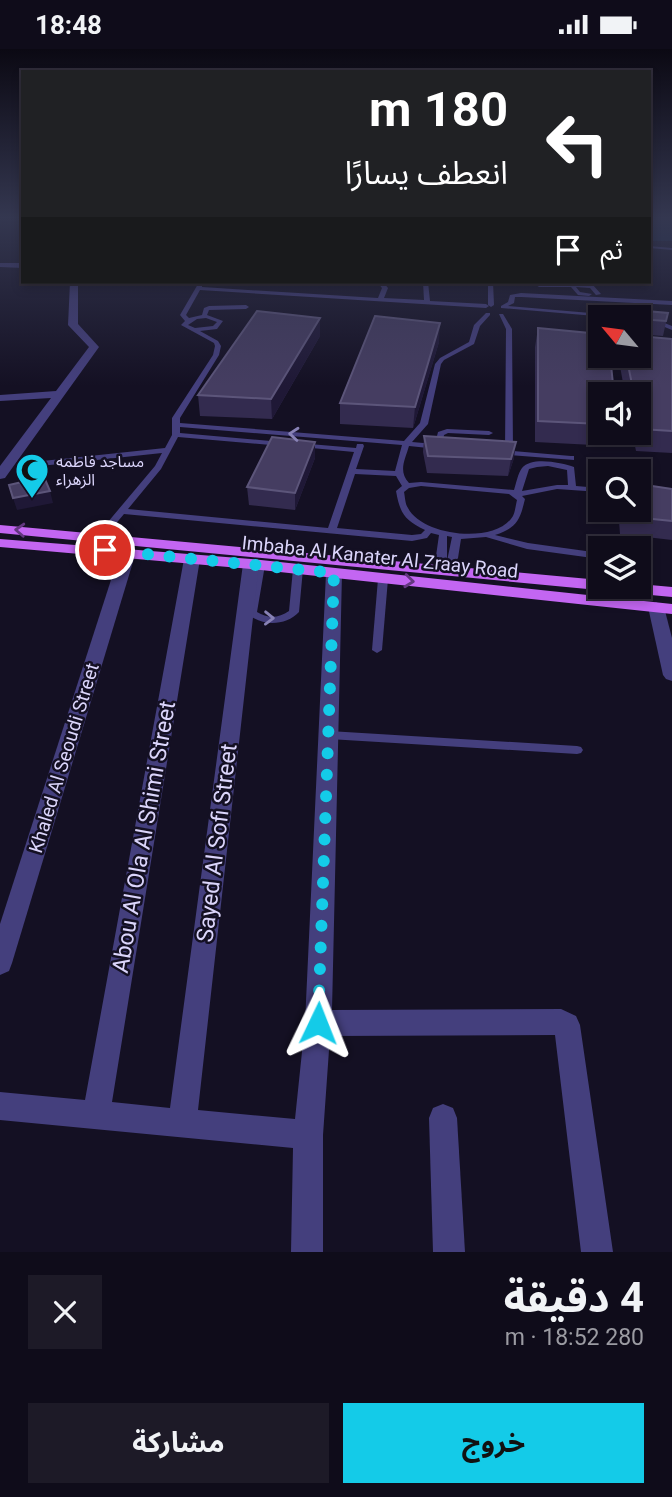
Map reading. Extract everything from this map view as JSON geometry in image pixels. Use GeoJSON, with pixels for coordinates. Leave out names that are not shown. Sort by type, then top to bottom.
{"type":"FeatureCollection","features":[{"type":"Feature","properties":{"kind":"main road","name":"Imbaba Al Kanater Al Zraay Road"},"geometry":{"type":"LineString","coordinates":[[0,529],[100,537],[444,578],[664,608]]}},
{"type":"Feature","properties":{"kind":"main road","name":"Imbaba Al Kanater Al Zraay Road"},"geometry":{"type":"LineString","coordinates":[[0,543],[128,552],[383,579],[444,578],[588,584]]}},
{"type":"Feature","properties":{"kind":"main road"},"geometry":{"type":"LineString","coordinates":[[651,590],[672,592]]}},
{"type":"Feature","properties":{"kind":"street"},"geometry":{"type":"LineString","coordinates":[[0,475],[94,347],[73,325],[74,284]]}},
{"type":"Feature","properties":{"kind":"street"},"geometry":{"type":"LineString","coordinates":[[0,398],[61,394]]}},
{"type":"Feature","properties":{"kind":"street","name":"Khaled Al Seoudi Street"},"geometry":{"type":"LineString","coordinates":[[0,963],[128,552]]}},
{"type":"Feature","properties":{"kind":"street","name":"Abou Al Ola Al Shimi Street"},"geometry":{"type":"LineString","coordinates":[[96,1115],[192,559]]}},
{"type":"Feature","properties":{"kind":"street","name":"Sayed Al Sofi Street"},"geometry":{"type":"LineString","coordinates":[[182,1122],[255,565]]}},
{"type":"Feature","properties":{"kind":"street"},"geometry":{"type":"LineString","coordinates":[[307,1252],[308,1135],[318,1023],[334,573]]}},
{"type":"Feature","properties":{"kind":"street"},"geometry":{"type":"LineString","coordinates":[[664,608],[672,675]]}},
{"type":"Feature","properties":{"kind":"street"},"geometry":{"type":"LineString","coordinates":[[318,1023],[564,1024],[597,1252]]}},
{"type":"Feature","properties":{"kind":"street"},"geometry":{"type":"LineString","coordinates":[[0,1106],[308,1135]]}},
{"type":"Feature","properties":{"kind":"street"},"geometry":{"type":"LineString","coordinates":[[443,1118],[449,1252]]}},
{"type":"Feature","properties":{"kind":"lane"},"geometry":{"type":"LineString","coordinates":[[188,321],[183,315],[200,284]]}},
{"type":"Feature","properties":{"kind":"lane"},"geometry":{"type":"LineString","coordinates":[[381,299],[385,288],[382,284]]}},
{"type":"Feature","properties":{"kind":"lane"},"geometry":{"type":"LineString","coordinates":[[426,284],[426,301]]}},
{"type":"Feature","properties":{"kind":"lane"},"geometry":{"type":"LineString","coordinates":[[398,474],[406,444],[424,424],[439,361],[472,344],[477,325],[488,309],[490,284]]}},
{"type":"Feature","properties":{"kind":"lane"},"geometry":{"type":"LineString","coordinates":[[537,284],[572,285],[578,293],[645,300]]}},
{"type":"Feature","properties":{"kind":"lane"},"geometry":{"type":"LineString","coordinates":[[198,288],[426,301],[488,309],[588,314]]}},
{"type":"Feature","properties":{"kind":"lane"},"geometry":{"type":"LineString","coordinates":[[504,310],[511,303],[512,296],[521,295],[669,300]]}},
{"type":"Feature","properties":{"kind":"lane"},"geometry":{"type":"LineString","coordinates":[[644,305],[645,300]]}},
{"type":"Feature","properties":{"kind":"lane"},"geometry":{"type":"LineString","coordinates":[[100,537],[155,472],[176,435],[177,418],[218,351],[216,342],[184,325],[188,321],[204,317],[235,314],[247,304],[209,308],[204,317]]}},
{"type":"Feature","properties":{"kind":"lane"},"geometry":{"type":"LineString","coordinates":[[504,310],[509,329],[509,453]]}},
{"type":"Feature","properties":{"kind":"lane"},"geometry":{"type":"LineString","coordinates":[[195,330],[219,326],[220,321],[213,318]]}},
{"type":"Feature","properties":{"kind":"lane"},"geometry":{"type":"LineString","coordinates":[[651,321],[672,328]]}},
{"type":"Feature","properties":{"kind":"lane"},"geometry":{"type":"LineString","coordinates":[[177,425],[450,448]]}},
{"type":"Feature","properties":{"kind":"lane"},"geometry":{"type":"LineString","coordinates":[[438,447],[441,434],[447,431],[489,433]]}},
{"type":"Feature","properties":{"kind":"lane"},"geometry":{"type":"LineString","coordinates":[[176,435],[358,450]]}},
{"type":"Feature","properties":{"kind":"lane"},"geometry":{"type":"LineString","coordinates":[[332,530],[362,440]]}},
{"type":"Feature","properties":{"kind":"lane"},"geometry":{"type":"LineString","coordinates":[[33,464],[73,463],[130,452],[168,450]]}},
{"type":"Feature","properties":{"kind":"lane"},"geometry":{"type":"LineString","coordinates":[[486,451],[571,458]]}},
{"type":"Feature","properties":{"kind":"lane"},"geometry":{"type":"LineString","coordinates":[[487,535],[508,527],[515,519],[522,503],[517,495],[524,470],[534,464],[554,464],[571,469],[572,488]]}},
{"type":"Feature","properties":{"kind":"lane"},"geometry":{"type":"LineString","coordinates":[[351,471],[398,474],[407,486]]}},
{"type":"Feature","properties":{"kind":"lane"},"geometry":{"type":"LineString","coordinates":[[588,489],[542,488],[517,495],[504,490],[421,484],[407,486],[400,491],[399,500],[402,509],[429,530],[457,536],[487,535],[527,546],[588,554]]}},
{"type":"Feature","properties":{"kind":"lane"},"geometry":{"type":"LineString","coordinates":[[122,511],[412,538],[424,536],[429,530]]}},
{"type":"Feature","properties":{"kind":"lane"},"geometry":{"type":"LineString","coordinates":[[443,534],[444,578]]}},
{"type":"Feature","properties":{"kind":"lane"},"geometry":{"type":"LineString","coordinates":[[444,578],[455,551],[457,536]]}},
{"type":"Feature","properties":{"kind":"lane"},"geometry":{"type":"LineString","coordinates":[[255,565],[252,613],[263,619],[284,618],[294,612],[298,569]]}},
{"type":"Feature","properties":{"kind":"lane"},"geometry":{"type":"LineString","coordinates":[[377,650],[383,579]]}},
{"type":"Feature","properties":{"kind":"lane"},"geometry":{"type":"LineString","coordinates":[[328,735],[576,750]]}},
{"type":"Feature","properties":{"kind":"building"},"geometry":{"type":"Polygon","coordinates":[[[257,311],[320,318],[271,399],[198,395],[257,311]]]}},
{"type":"Feature","properties":{"kind":"building"},"geometry":{"type":"Polygon","coordinates":[[[651,311],[668,313],[666,321],[651,320],[651,311]]]}},
{"type":"Feature","properties":{"kind":"building"},"geometry":{"type":"Polygon","coordinates":[[[375,316],[440,323],[415,407],[340,403],[375,316]]]}},
{"type":"Feature","properties":{"kind":"building"},"geometry":{"type":"Polygon","coordinates":[[[538,328],[588,333],[588,368],[611,368],[613,382],[588,382],[588,423],[538,421],[538,328]]]}},
{"type":"Feature","properties":{"kind":"building"},"geometry":{"type":"Polygon","coordinates":[[[651,337],[672,339],[672,431],[651,430],[651,382],[632,382],[629,368],[651,368],[651,337]]]}},
{"type":"Feature","properties":{"kind":"building"},"geometry":{"type":"Polygon","coordinates":[[[424,436],[516,442],[511,459],[428,456],[424,436]]]}},
{"type":"Feature","properties":{"kind":"building"},"geometry":{"type":"Polygon","coordinates":[[[272,437],[315,442],[295,493],[247,487],[272,437]]]}},
{"type":"Feature","properties":{"kind":"building"},"geometry":{"type":"Polygon","coordinates":[[[44,477],[50,491],[13,498],[9,485],[44,477]]]}},
{"type":"Feature","properties":{"kind":"building"},"geometry":{"type":"Polygon","coordinates":[[[651,486],[672,489],[672,521],[651,519],[651,486]]]}},
{"type":"Feature","properties":{"kind":"place","name":"مساجد فاطمه الزهراء"},"geometry":{"type":"Point","coordinates":[32,500]}},
{"type":"Feature","properties":{"kind":"route"},"geometry":{"type":"LineString","coordinates":[[105,550],[334,573],[318,1023]]}}]}
